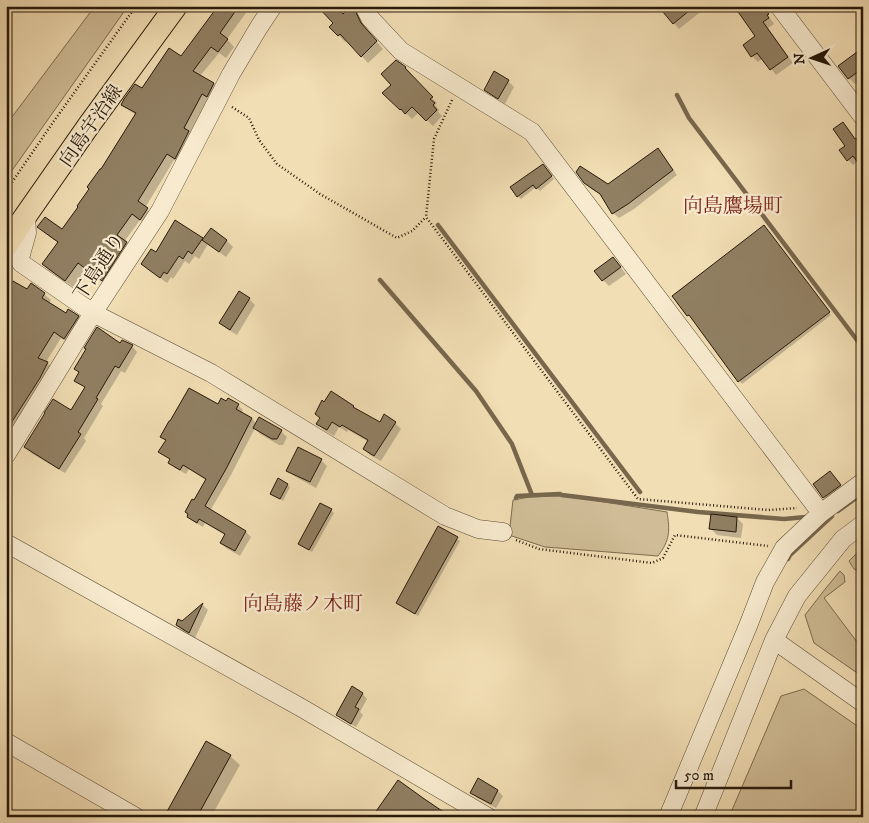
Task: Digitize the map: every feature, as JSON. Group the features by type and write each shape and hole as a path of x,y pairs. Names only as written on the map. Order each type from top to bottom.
{"main road":[{"name":"向島宇治線","path":"6,246 89,125 176,6"}],"street":[{"name":"下島通り","path":"6,454 93,313 160,211 218,97 249,42 273,6"},
{"path":"364,6 370,18 400,51 532,132 818,510"},
{"path":"779,6 863,117"},
{"path":"26,215 27,234 20,258 21,263 93,313 211,373 445,516 478,529 503,532"},
{"path":"668,817 765,582 784,548 818,510 863,482"},
{"path":"703,817 774,640 796,596 843,539 863,524"},
{"path":"6,543 300,707 488,817"},
{"path":"774,640 863,703"},
{"path":"6,742 136,817"}],"path":[{"path":"6,191 136,6"},
{"path":"218,97 249,118 259,140 277,164 320,194 397,238 412,231 426,217 434,139 458,87"},
{"path":"426,217 638,499 768,510 818,510"},
{"path":"503,532 507,536 539,549 652,562 662,558 675,536 784,548"}],"shaded area":[{"path":"95,6 128,6 6,179 6,125"},
{"path":"567,496 667,512 669,530 667,540 658,556 545,547 509,535 513,500"},
{"path":"863,547 863,569 858,571 854,569 849,561"},
{"path":"840,571 844,575 845,582 824,598 863,650 863,677 814,643 805,615"},
{"path":"804,689 863,730 863,817 729,817 781,696"}],"building":[{"path":"218,6 239,6 220,33 228,39 218,52 211,47 193,71 214,83 207,97 202,94 184,128 189,131 175,159 167,154 138,201 148,208 140,220 132,214 117,235 127,242 102,281 78,263 65,281 42,264 58,242 37,227 45,217 62,229 78,207 89,189 87,187 101,169 136,113 121,105 124,99 135,84 142,88 169,48 181,56"},
{"path":"317,6 335,6 343,14 353,6 361,23 377,41 361,57 340,34 338,36 329,27 333,23"},
{"path":"658,6 695,6 673,24"},
{"path":"734,6 763,6 769,14 767,15 769,18 763,22 788,57 770,70 757,53 751,57 743,45 755,36"},
{"path":"857,52 863,60 863,68 848,79 838,66"},
{"path":"396,60 406,67 433,97 430,99 435,103 433,105 437,110 426,121 412,107 405,114 382,93 391,85 381,74"},
{"path":"494,71 509,80 498,99 484,90"},
{"path":"843,122 863,147 863,170 853,156 847,161 839,150 845,146 833,129"},
{"path":"658,148 673,170 612,214 600,194 584,183 576,172 580,166 608,184"},
{"path":"543,164 552,176 536,189 533,185 517,197 510,187"},
{"path":"175,220 203,238 192,254 188,251 183,259 179,256 167,274 164,272 160,278 141,264 151,249 156,252"},
{"path":"764,225 830,312 738,382 689,315 687,316 672,296"},
{"path":"211,228 227,240 219,252 202,240"},
{"path":"613,257 621,267 602,281 594,271"},
{"path":"13,281 27,289 31,283 45,293 42,298 66,313 68,309 79,316 64,339 54,332 38,358 48,362 6,431 6,291"},
{"path":"239,291 250,298 230,330 219,323"},
{"path":"97,327 120,343 122,340 133,345 119,368 115,366 78,432 81,434 59,469 24,447 53,399 71,410 85,387 74,381 79,372 74,369"},
{"path":"189,388 218,404 221,398 226,401 228,398 239,404 236,409 252,418 205,506 246,531 235,551 220,543 225,534 199,519 197,523 187,517 188,514 185,512 206,479 183,465 180,470 168,463 170,459 158,452 166,440 160,437"},
{"path":"331,391 353,407 380,422 384,414 396,422 374,456 363,449 368,440 342,425 340,427 332,422 327,430 316,424 320,418 315,414 322,400 324,402"},
{"path":"259,417 282,430 277,439 272,439 253,428"},
{"path":"298,447 322,459 310,482 286,471"},
{"path":"830,471 841,485 823,498 813,484"},
{"path":"278,478 288,484 280,499 270,494"},
{"path":"320,503 332,509 309,550 298,544"},
{"path":"711,514 737,517 736,532 709,529"},
{"path":"438,526 458,537 415,614 396,603"},
{"path":"203,603 189,633 176,625 178,619 182,621"},
{"path":"352,686 363,693 355,707 359,709 351,724 336,715"},
{"path":"206,741 231,755 197,817 164,817"},
{"path":"478,778 498,790 491,804 470,793"},
{"path":"398,780 423,798 451,817 372,817"}],"waterway":[{"path":"677,95 689,118 863,348"},
{"path":"438,225 640,492"},
{"path":"380,280 476,391 512,444 532,495"},
{"path":"838,511 863,493"},
{"path":"516,498 517,496 560,494 698,512 784,519 806,517"},
{"path":"788,559 832,516"}],"district":[{"name":"向島鷹場町","path":"733,205"},
{"name":"向島藤ノ木町","path":"303,603"}]}
